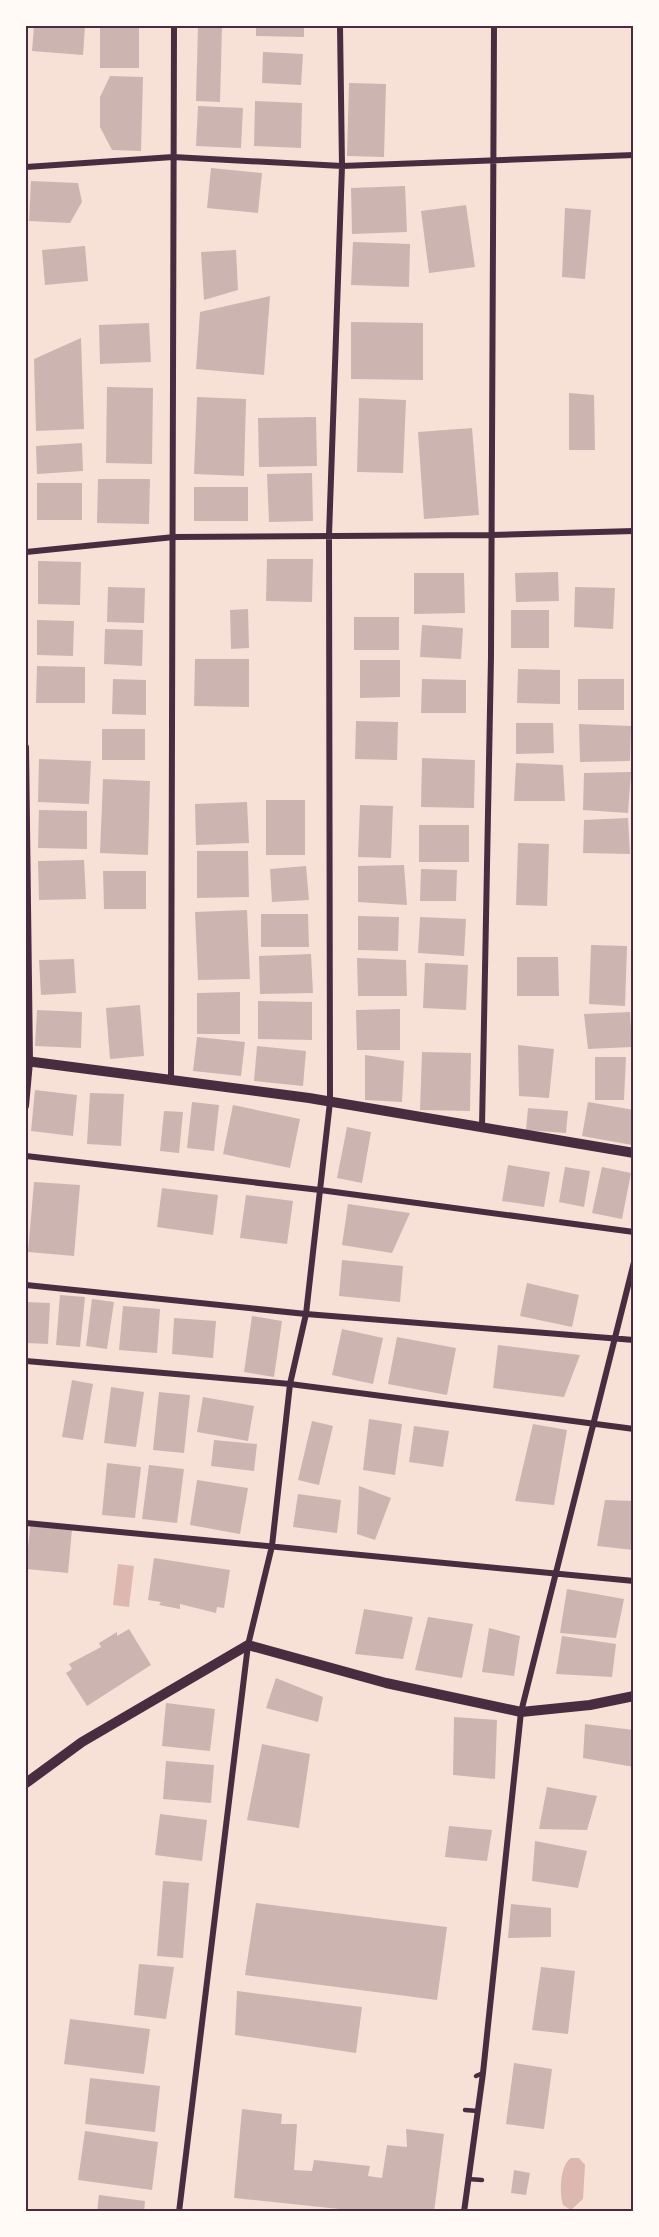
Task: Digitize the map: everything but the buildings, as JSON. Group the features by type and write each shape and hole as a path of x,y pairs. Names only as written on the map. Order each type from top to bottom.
{"street":[{"path":"171,1080 174,26"},
{"path":"179,2211 248,1645 272,1546 290,1384 306,1314 330,1102 329,535 342,166 340,26"},
{"path":"482,1127 492,535 494,26"},
{"path":"26,167 173,157 342,166 633,154"},
{"path":"26,552 174,537 492,535 633,531"},
{"path":"26,747 28,1061 26,1106"},
{"path":"28,1061 330,1102 633,1153"},
{"path":"26,1156 320,1190 633,1232"},
{"path":"464,2211 521,1712 612,1338 633,1262"},
{"path":"26,1285 306,1314 633,1340"},
{"path":"26,1361 290,1384 633,1429"},
{"path":"26,1523 633,1581"},
{"path":"26,1783 82,1742 248,1645 386,1683 521,1712 591,1705 633,1696"}],"lane":[{"path":"465,2110 477,2111"},
{"path":"468,2179 482,2180"}],"shaded area":[{"path":"118,1564 134,1566 129,1607 113,1605"},
{"path":"571,2158 579,2158 585,2165 583,2199 571,2210 563,2205 561,2187 565,2166"}]}
